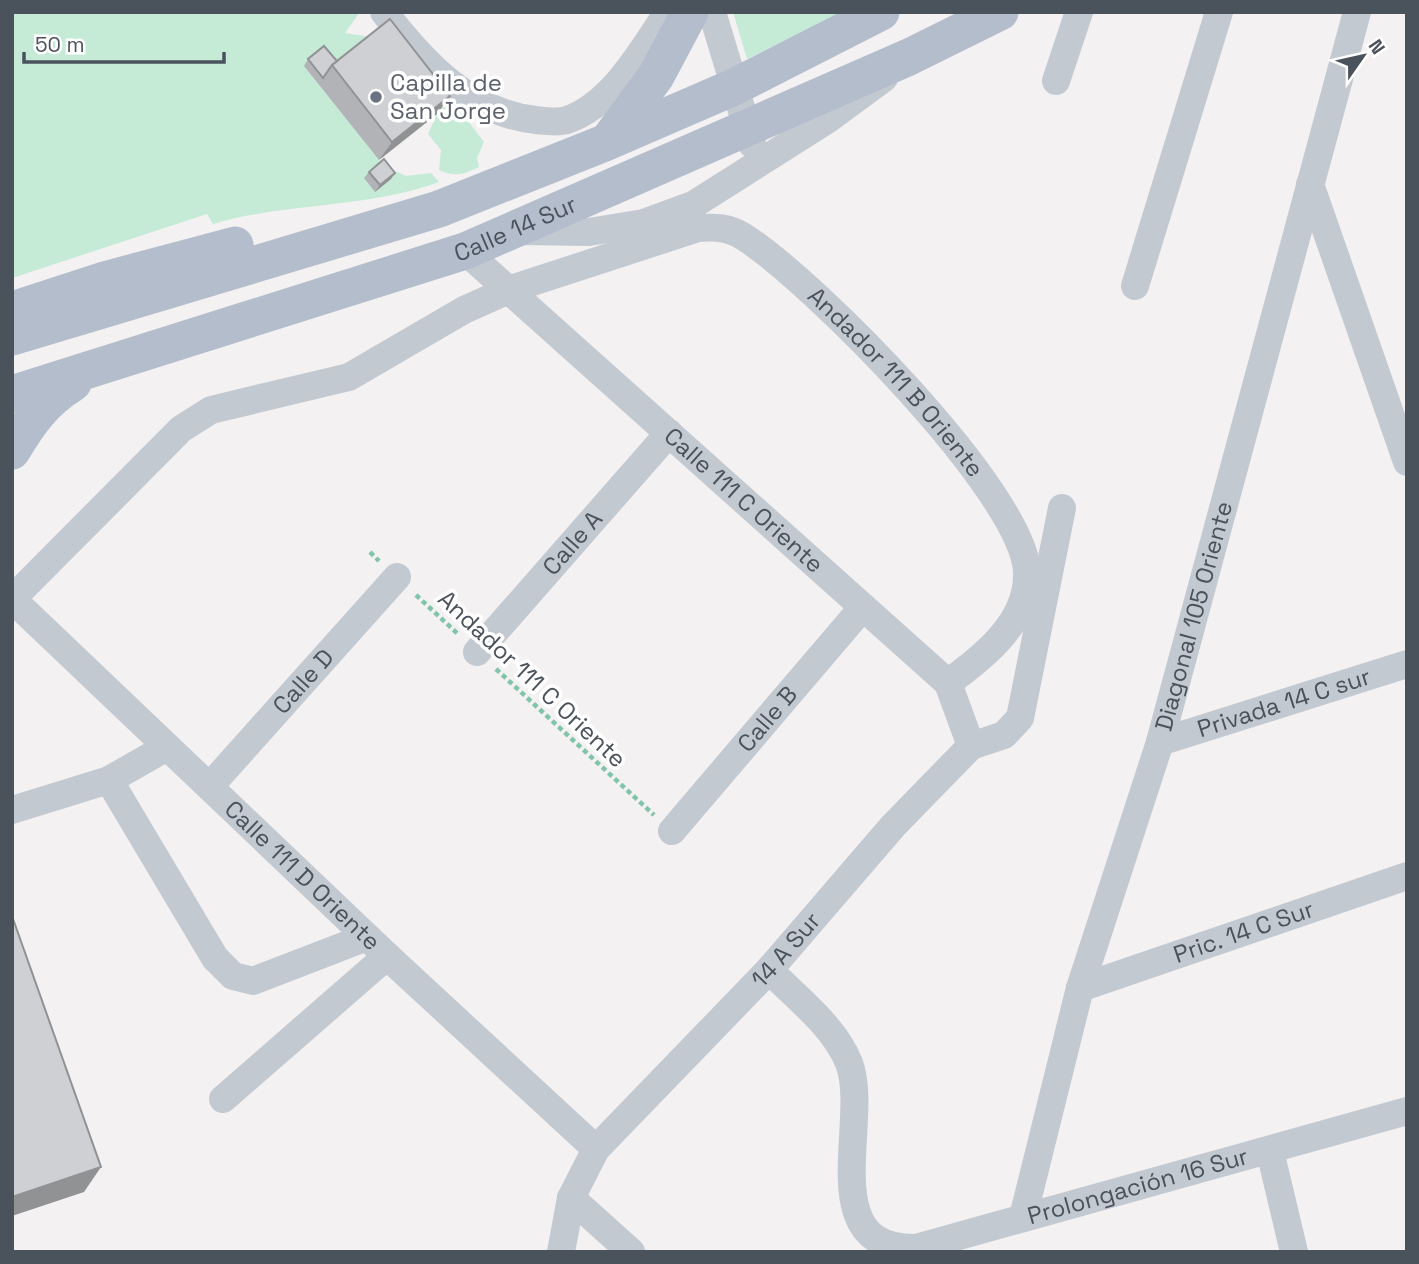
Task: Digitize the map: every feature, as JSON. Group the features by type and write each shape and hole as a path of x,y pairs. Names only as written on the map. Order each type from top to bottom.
{"main road":[{"path":"607,142 656,76 690,12"},
{"name":"Calle 14 Sur","path":"12,337 439,209 607,142 734,86 881,12"},
{"name":"Calle 14 Sur","path":"12,394 465,251 909,57 960,21 1000,12"},
{"path":"12,310 241,243 291,233 340,239"},
{"path":"12,451 29,421 50,397 93,370"}],"street":[{"path":"384,12 411,46 445,80 472,100 524,119 547,121 566,121 607,93 627,72 668,12"},
{"path":"712,12 749,128 756,164"},
{"path":"1056,81 1079,12"},
{"path":"1135,286 1219,12"},
{"name":"Diagonal 105 Oriente","path":"1023,1217 1080,988 1160,742 1357,12"},
{"path":"516,231 589,232 644,223 692,205 861,97 909,57"},
{"path":"1310,184 1407,463"},
{"name":"Andador 111 B Oriente","path":"511,289 698,228 722,227 742,235 779,263 910,390 966,457 1013,526 1024,549 1027,573 1024,597 1014,621 985,655 948,684"},
{"name":"Calle 111 C Oriente","path":"465,251 511,289 948,684 971,746"},
{"path":"12,599 181,429 211,410 349,377 464,310 511,289"},
{"name":"Calle A","path":"477,652 669,433"},
{"path":"971,746 1004,734 1020,718 1062,508"},
{"name":"Calle D","path":"210,786 397,577"},
{"name":"Calle 111 D Oriente","path":"12,599 377,946 596,1149"},
{"name":"Calle B","path":"672,831 863,607"},
{"name":"Privada 14 C sur","path":"1160,742 1407,664"},
{"name":"14 A Sur","path":"561,1252 571,1198 596,1149 769,971 893,826 971,746"},
{"path":"12,810 109,780 167,747"},
{"path":"109,780 215,958 233,976 253,981 301,965 377,946"},
{"name":"Pric. 14 C Sur","path":"1080,988 1407,876"},
{"path":"223,1099 377,946"},
{"path":"769,971 831,1032 850,1065 854,1084 850,1161 856,1209 867,1244"},
{"name":"Prolongación 16 Sur","path":"867,1244 918,1250 1023,1217 1270,1151 1407,1111"},
{"path":"1270,1151 1294,1252"},
{"path":"571,1198 631,1252"}],"path":[{"name":"Andador 111 C Oriente","path":"370,552 672,831"}],"green space":[{"path":"12,12 360,12 345,33 377,38 312,76 380,161 375,191 391,179 391,169 406,176 431,173 439,182 383,197 269,212 213,224 207,214 12,278"},
{"path":"733,12 844,12 747,59"},
{"path":"446,107 465,117 484,142 477,158 479,167 454,174 439,170 441,150 428,134 437,114 433,109"}],"building":[{"name":"Capilla de San Jorge","path":"390,19 450,96 392,142 332,65"},
{"path":"324,46 337,61 323,78 308,59"},
{"path":"384,159 395,173 380,185 369,172"},
{"path":"12,916 101,1167 12,1197"}],"place":[{"name":"Capilla de San Jorge","path":"376,97"}]}
